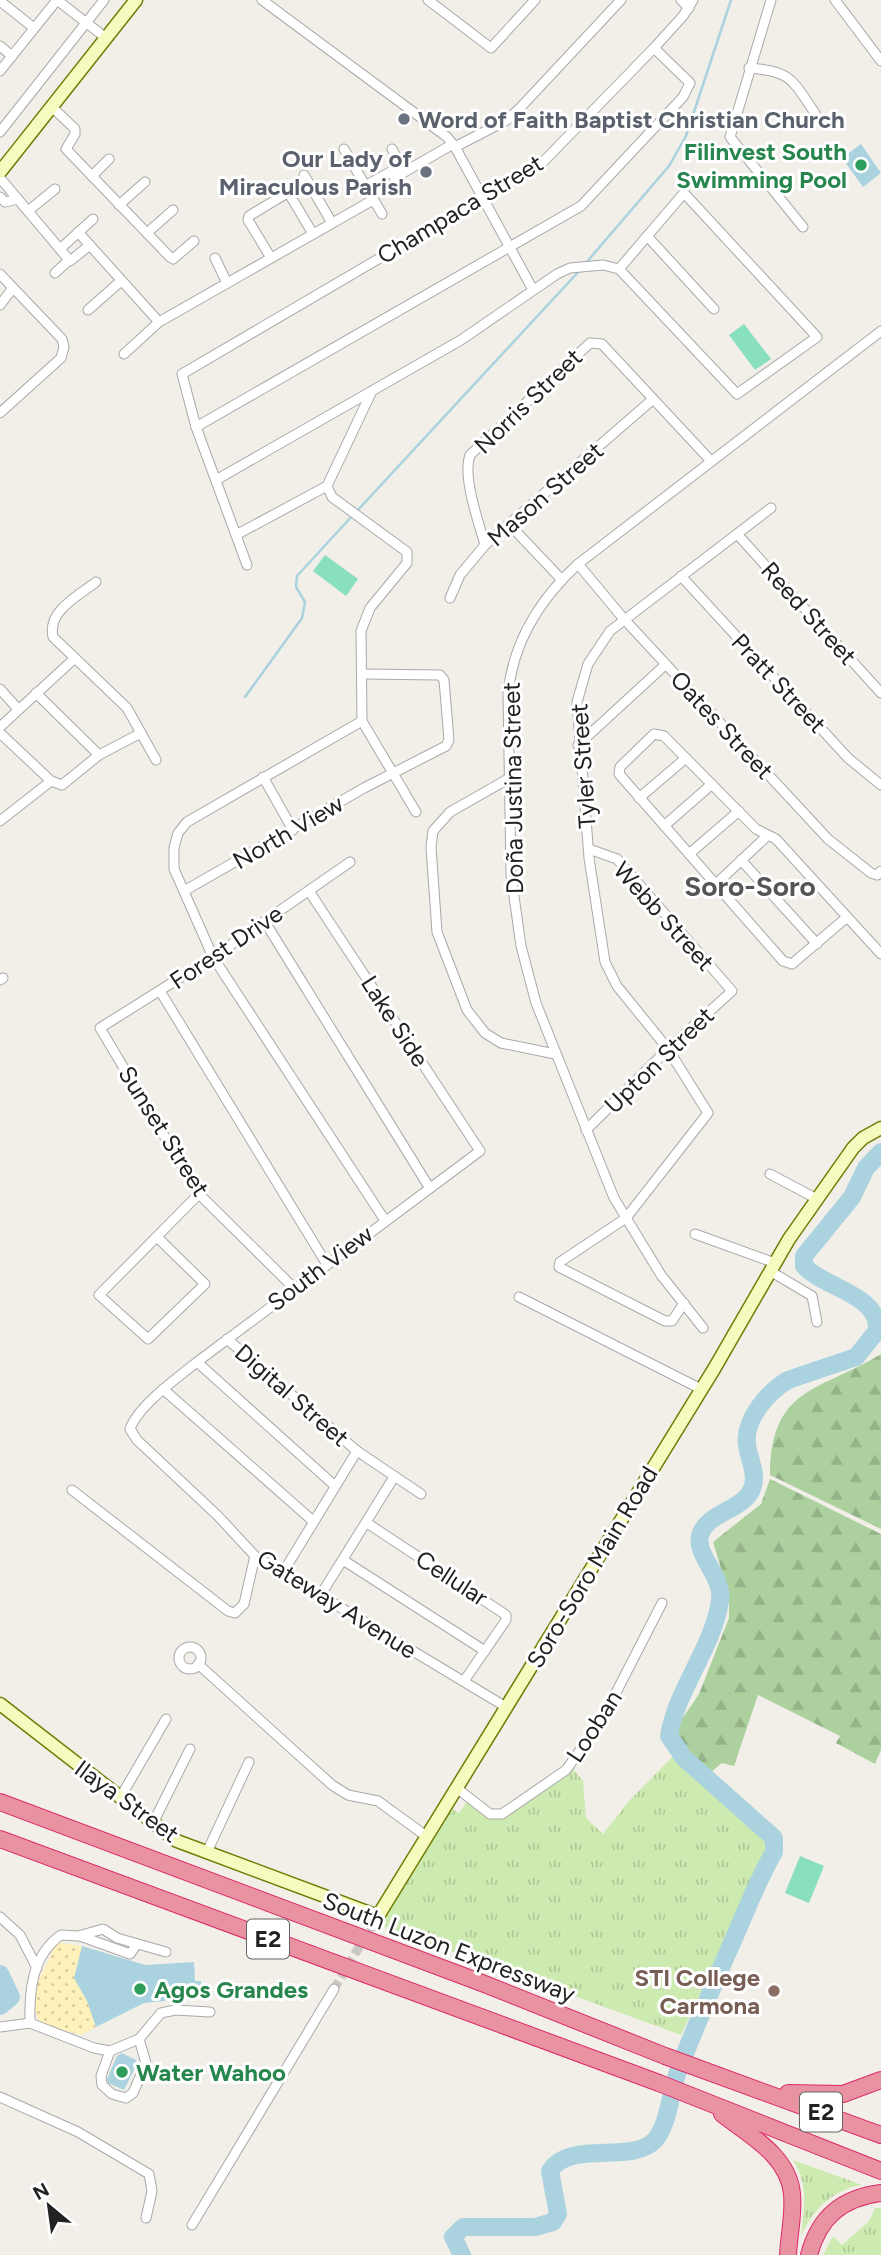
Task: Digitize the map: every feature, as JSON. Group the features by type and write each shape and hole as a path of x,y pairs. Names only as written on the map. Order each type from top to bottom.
{"highway":[{"name":"South Luzon Expressway","path":"0,1802 482,1983 701,2070 761,2089 881,2134"},
{"name":"E2","path":"0,1839 659,2083 881,2171"},
{"path":"761,2089 806,2096 830,2096 855,2091 881,2080"},
{"path":"706,2102 764,2146 784,2168 792,2192 789,2255"},
{"path":"809,2255 815,2236 832,2212 858,2197 881,2193"}],"street":[{"path":"0,71 57,0 106,38"},
{"path":"0,132 104,0"},
{"path":"0,172 136,0"},
{"path":"262,0 454,145 532,288"},
{"path":"428,0 491,48 531,4 519,0"},
{"path":"394,178 507,120 621,0"},
{"path":"681,0 691,4"},
{"path":"771,0 748,68 730,140 803,228"},
{"path":"835,0 881,61"},
{"path":"0,1 34,28"},
{"name":"Champaca Street","path":"196,427 181,380 186,370 482,197 555,151 654,48 691,4"},
{"path":"0,46 12,56"},
{"path":"247,565 196,427 581,205 683,97 690,83 654,48"},
{"path":"748,68 775,70 785,75 815,113"},
{"path":"52,107 75,130 66,149 173,259 194,241"},
{"path":"344,149 382,214"},
{"path":"365,186 401,166 392,149"},
{"path":"92,176 109,159"},
{"path":"0,178 69,260"},
{"path":"271,258 248,220 252,214 306,178 332,223"},
{"path":"120,205 145,182"},
{"path":"28,211 55,189"},
{"path":"288,192 313,234"},
{"path":"216,480 461,341 532,288 570,268 603,265 619,269 737,394 817,337 684,193 619,269"},
{"path":"0,197 5,202 18,199"},
{"path":"124,354 159,322 373,200"},
{"path":"146,233 173,210"},
{"path":"60,249 93,219"},
{"path":"78,232 159,322"},
{"path":"647,236 714,309"},
{"path":"55,273 90,246"},
{"path":"215,258 227,283"},
{"path":"0,274 62,338 64,347 61,358 0,414"},
{"path":"88,310 121,281"},
{"path":"0,305 13,288"},
{"name":"Doña Justina Street","path":"703,1328 661,1275 610,1188 536,1003 518,929 510,860 508,694 512,668 528,626 562,580 578,564 881,331"},
{"name":"Norris Street","path":"485,545 471,491 468,464 470,456 586,346 594,342 602,344 652,400"},
{"path":"236,535 327,485 371,392"},
{"path":"652,400 711,461"},
{"name":"Mason Street","path":"450,598 460,575 485,545 652,400"},
{"path":"327,485 332,497 407,552 409,557 370,608 361,631 362,721 415,813"},
{"name":"Tyler Street","path":"626,1218 708,1113 668,1049 617,986 607,969 589,849 576,709 583,677 599,644 623,618 771,508"},
{"path":"509,524 562,580"},
{"name":"Reed Street","path":"737,534 881,692"},
{"name":"Oates Street","path":"578,564 623,618 828,839 879,873"},
{"name":"Pratt Street","path":"681,576 848,758 881,785"},
{"path":"96,582 55,615 51,626 59,646 127,708 156,760"},
{"path":"0,727 75,658"},
{"path":"578,745 665,664"},
{"name":"North View","path":"184,891 446,746 449,740 444,680 440,675 363,674"},
{"path":"0,689 18,709"},
{"path":"36,693 99,755"},
{"path":"362,721 187,822 178,833 174,848 174,869 213,957 384,1219"},
{"path":"0,733 51,782 62,785 99,755 141,733"},
{"path":"846,918 801,958 787,963 689,855 618,771 650,736 660,733 756,829 776,839 881,954"},
{"path":"639,798 687,758"},
{"path":"263,778 293,830"},
{"path":"508,779 450,812 433,831 431,847 437,932 467,1010 485,1034 501,1043 555,1054"},
{"path":"0,821 51,782"},
{"path":"664,826 712,784"},
{"path":"689,855 738,811"},
{"path":"716,884 767,835"},
{"name":"Webb Street","path":"589,849 617,859 732,991"},
{"path":"741,860 817,944"},
{"name":"Forest Drive","path":"100,1028 213,957 350,862"},
{"name":"Lake Side","path":"309,891 480,1151"},
{"path":"265,922 429,1186"},
{"path":"160,991 326,1263"},
{"name":"Upton Street","path":"586,1130 668,1049 732,991"},
{"name":"Sunset Street","path":"100,1028 199,1194 294,1288"},
{"name":"Soro-Soro Main Road","path":"267,1875 375,1921 458,1789 773,1267 853,1148 881,1128"},
{"name":"South View","path":"163,1389 384,1219 480,1151"},
{"path":"770,1174 817,1199"},
{"path":"157,1237 205,1284 148,1339 99,1295 199,1194"},
{"path":"626,1218 560,1262 559,1267 665,1321 672,1321 684,1303"},
{"path":"695,1234 773,1267 814,1299 817,1322"},
{"path":"519,1297 701,1389"},
{"name":"Digital Street","path":"227,1339 357,1451 421,1494"},
{"path":"197,1362 334,1485"},
{"path":"163,1389 313,1521"},
{"name":"Gateway Avenue","path":"163,1389 133,1422 132,1434 218,1516 255,1556 506,1707"},
{"path":"282,1574 357,1451"},
{"path":"320,1596 394,1477"},
{"path":"72,1490 228,1611 235,1613 244,1604 255,1556"},
{"name":"Cellular","path":"367,1523 502,1610 506,1620 464,1681"},
{"path":"343,1560 485,1651"},
{"name":"Looban","path":"458,1789 490,1814 502,1814 566,1770 603,1718 662,1603"},
{"path":"198,1664 332,1785 348,1795 378,1801 426,1836"},
{"name":"Ilaya Street","path":"0,1704 177,1841 267,1875"},
{"path":"120,1798 166,1719"},
{"path":"153,1823 190,1749"},
{"path":"207,1852 249,1762"},
{"path":"0,1917 20,1935 37,1968"},
{"path":"78,1936 103,1930 166,1952"},
{"path":"30,2022 29,1984 55,1938 61,1935 78,1936 130,1954 137,1944"},
{"path":"192,2225 334,1990"},
{"path":"0,2027 30,2022 94,2048 110,2051 139,2039 161,2014 174,2010 211,2012"},
{"path":"110,2051 101,2076 102,2085 112,2094 127,2098 133,2093 146,2063 139,2039"},
{"path":"0,2097 78,2132 149,2174 152,2192 146,2218"}],"green space":[{"path":"744,324 771,359 755,370 729,335"},
{"path":"325,555 358,579 346,596 313,571"},
{"path":"881,1354 881,1529 770,1475 779,1424 789,1408 803,1395"},
{"path":"770,1479 881,1534 881,1750 875,1764 836,1743 840,1736 758,1695 734,1766 722,1763 711,1772 684,1749 677,1736 682,1719 699,1694 729,1618 729,1595 713,1542 761,1504"},
{"path":"673,1756 769,1844 681,2035 380,1925 449,1807 459,1813 468,1800 491,1816 536,1795 573,1769 583,1781 586,1818 603,1834 629,1801"},
{"path":"800,1856 824,1866 809,1903 785,1893"},
{"path":"793,2160 862,2185 842,2191 825,2202 811,2218 801,2236 803,2188"},
{"path":"875,2208 881,2208 881,2255 823,2255 833,2236 842,2245 869,2221"}],"sand":[{"path":"55,1942 82,1946 74,1978 87,2001 96,2027 81,2035 43,2024 36,2014 34,1993"}],"water":[{"name":"Filinvest South Swimming Pool","path":"861,144 881,173 863,187 842,158"},
{"name":"Agos Grandes","path":"82,1946 145,1965 194,1962 195,1981 201,1981 203,1997 144,2003 96,2027 87,2001 74,1978"},
{"name":"Water Wahoo","path":"122,2053 136,2060 137,2064 124,2090 108,2083 107,2079 117,2056"}],"waterway":[{"path":"585,264 669,166 686,136 731,0"},
{"path":"357,511 581,269"},
{"path":"245,697 302,618 305,602 296,587 297,576 352,516"},
{"path":"462,2255 453,2237 463,2227 535,2227 553,2222 558,2214 550,2171 559,2162 572,2156 632,2151 655,2140 664,2124 676,2077 698,2022 774,1852 774,1838 684,1758 669,1736 679,1701 710,1635 720,1601 718,1583 702,1551 700,1536 710,1521 743,1501 753,1486 754,1475 747,1444 753,1416 765,1399 780,1385 856,1357 877,1331 876,1319 870,1309 850,1293 813,1274 804,1266 804,1256 852,1197 866,1168 881,1152"},
{"path":"0,1974 11,1997 0,2006"}],"tunnel":[{"path":"334,1989 365,1937"}],"place":[{"name":"Word of Faith Baptist Christian Church","path":"404,119"},
{"name":"Filinvest South Swimming Pool","path":"861,165"},
{"name":"Our Lady of Miraculous Parish","path":"426,172"},
{"name":"Agos Grandes","path":"140,1989"},
{"name":"STI College Carmona","path":"774,1991"},
{"name":"Water Wahoo","path":"122,2072"}],"district":[{"name":"Soro-Soro","path":"750,886"}]}
